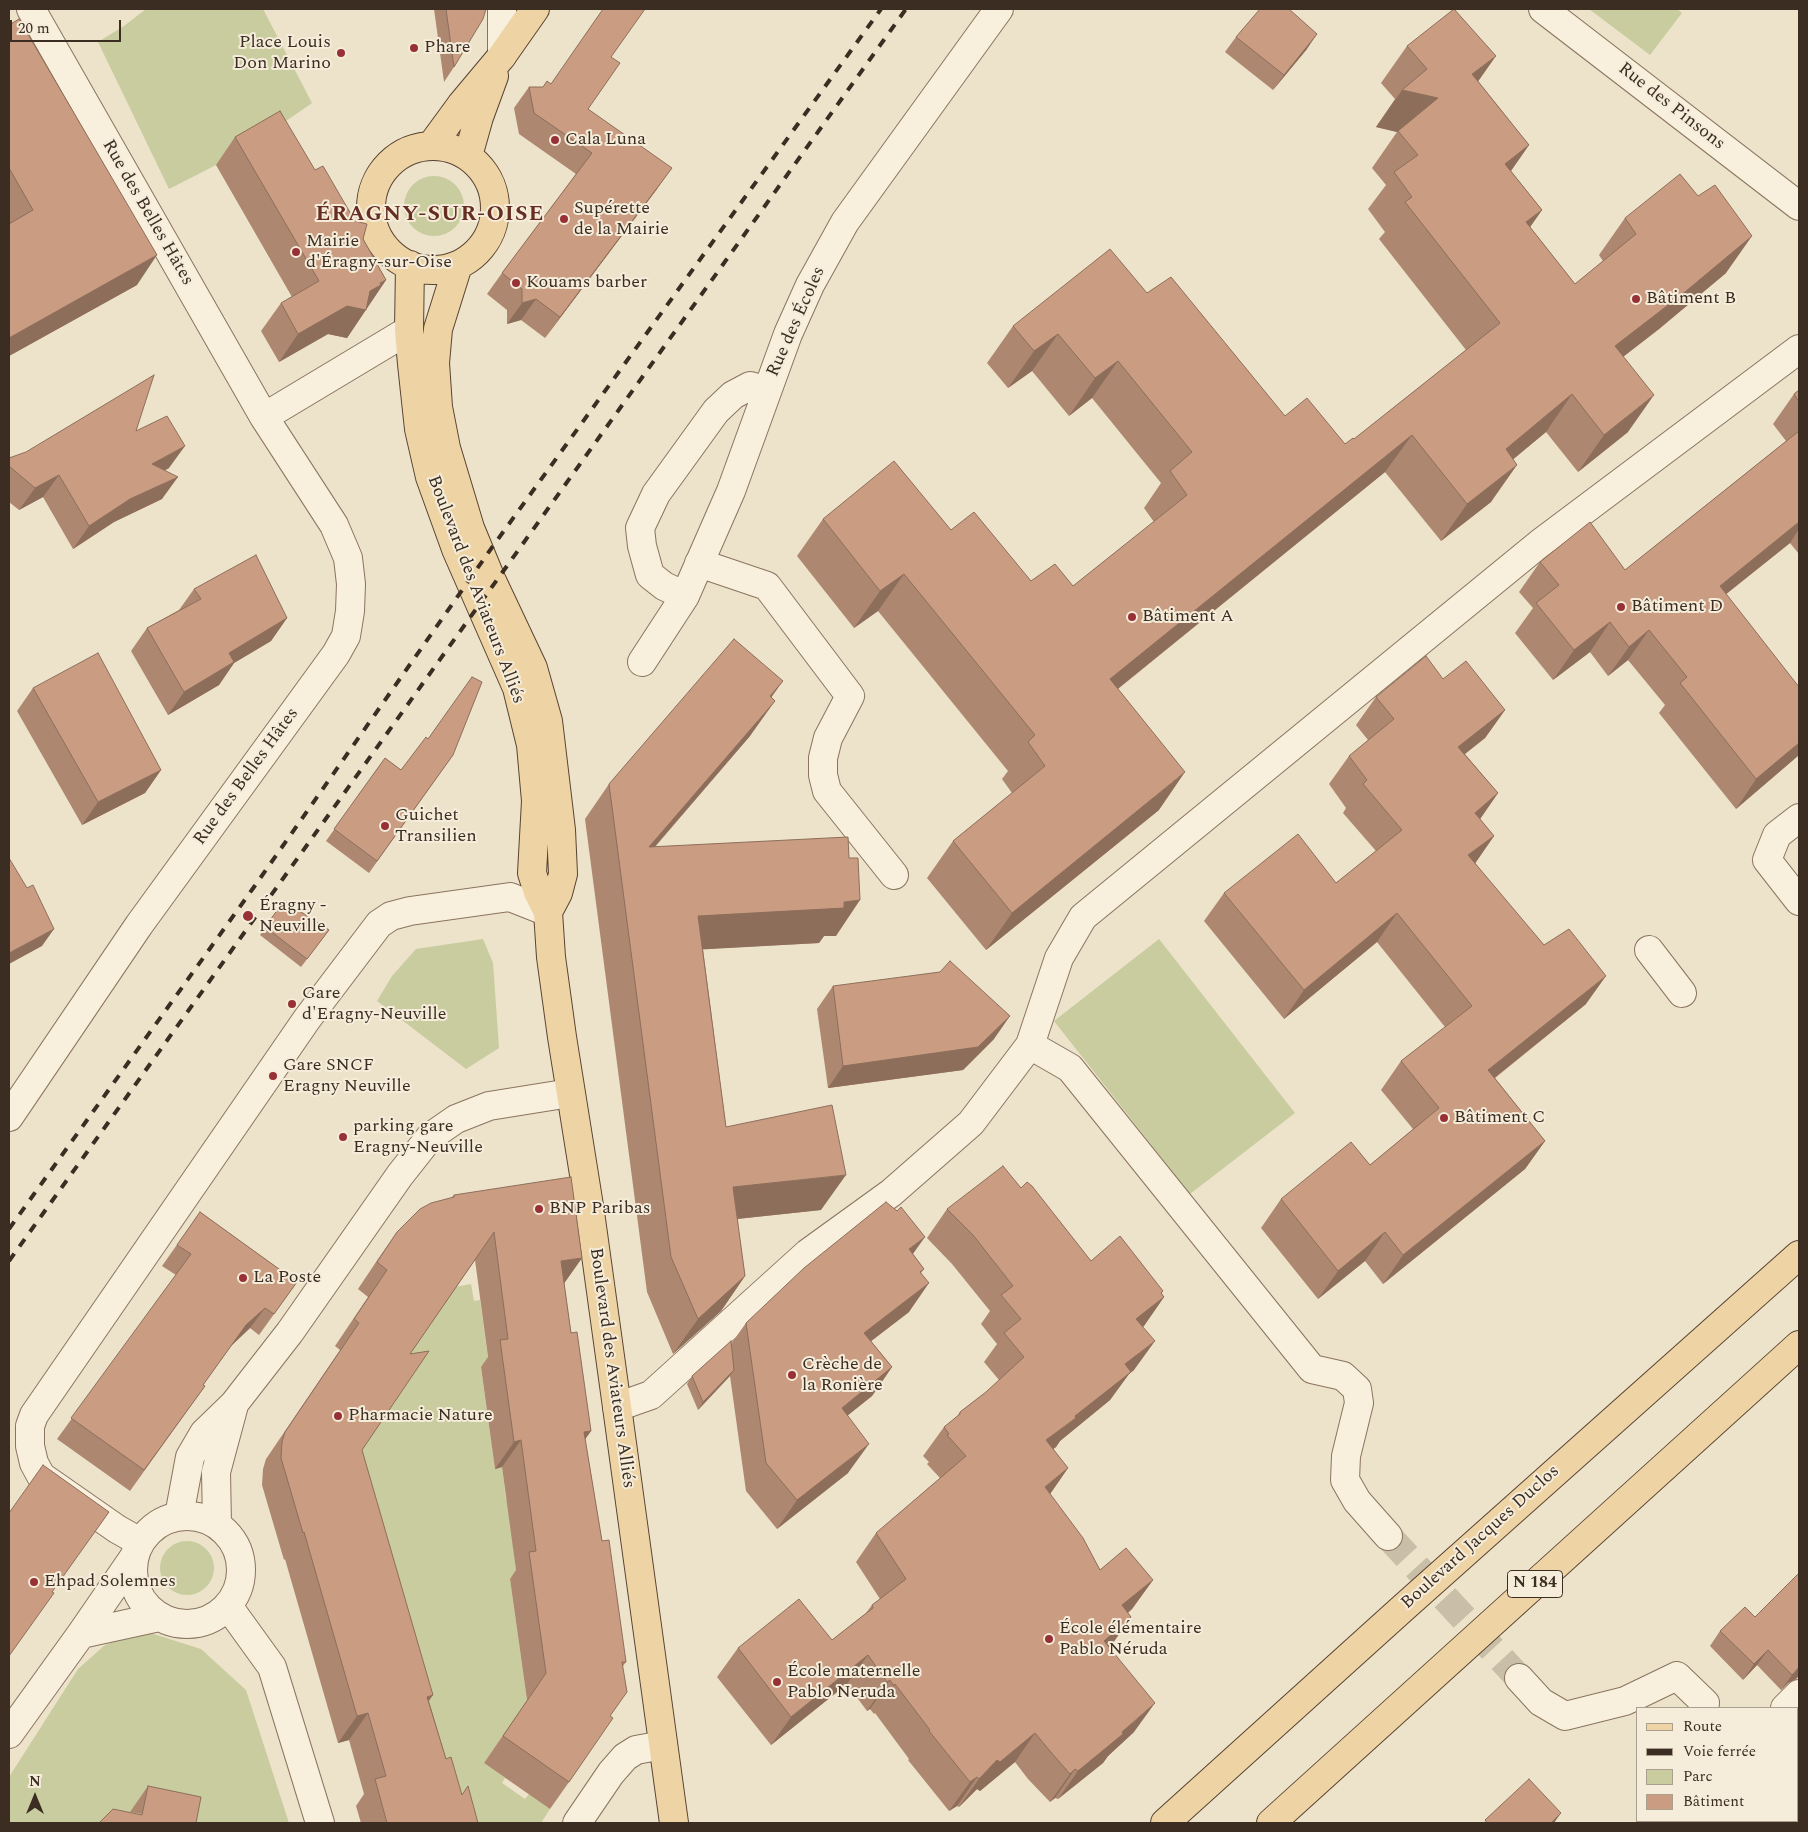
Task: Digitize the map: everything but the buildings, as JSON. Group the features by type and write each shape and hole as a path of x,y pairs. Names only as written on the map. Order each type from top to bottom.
{"main road":[{"path":"431,146 461,105 502,56 535,9"},
{"path":"468,156 479,117 502,56"},
{"path":"431,146 450,148 468,156 482,169 491,185 495,204 494,222 486,240 474,255 458,265 442,269 426,270 410,265 392,254 379,237 372,218 372,196 380,177 394,160 412,149 431,146"},
{"name":"Boulevard des Aviateurs Alliés","path":"410,265 409,330 419,428 430,477 456,549 517,688 531,745 536,802 532,874 548,912 551,957 570,1093 590,1212 674,1823"},
{"name":"Boulevard des Aviateurs Alliés","path":"458,265 438,329 435,363 438,407 446,448 470,528 491,579 533,668 548,721 562,830 563,874 558,893 548,912"},
{"name":"Boulevard Jacques Duclos","path":"1165,1823 1799,1255"},
{"name":"N 184","path":"1271,1823 1799,1345"}],"street":[{"name":"Rue des Belles Hâtes","path":"9,1117 139,925 336,654 346,636 350,611 351,584 348,558 334,525 264,417 31,9"},
{"path":"502,9 502,56"},
{"name":"Rue des Écoles","path":"642,662 685,596 731,491 788,334 810,285 845,222 999,9"},
{"name":"Rue des Pinsons","path":"1543,9 1797,199"},
{"path":"264,417 409,330"},
{"path":"617,1406 651,1395 808,1253 891,1193 971,1123 1030,1045 1059,958 1084,917 1539,544 1799,349"},
{"path":"685,596 664,586 650,575 642,546 640,528 656,494 716,411 733,395 750,386 767,391"},
{"path":"699,563 767,586 850,696 828,738 823,758 827,791 894,875"},
{"path":"1799,818 1777,835 1767,860 1799,902"},
{"path":"137,1550 117,1529 42,1476 34,1463 30,1446 30,1426 34,1415 307,1019 379,924 391,916 410,911 510,897 548,912"},
{"path":"1649,950 1682,993"},
{"path":"1030,1045 1070,1068 1312,1369 1343,1376 1356,1388 1358,1403 1346,1456 1345,1480 1357,1502 1388,1536"},
{"path":"179,1516 190,1457 204,1433 234,1404 290,1332 400,1175 430,1137 456,1119 489,1106 570,1093"},
{"path":"216,1524 216,1472 234,1404"},
{"path":"9,1734 82,1634 150,1529 164,1521 179,1516 192,1516 216,1524 230,1538 239,1554 242,1572 238,1590 228,1606 213,1618 195,1624 176,1624 159,1617 146,1606 136,1592 132,1575 137,1550"},
{"path":"228,1606 272,1666 320,1823"},
{"path":"82,1634 159,1617"},
{"path":"1519,1678 1541,1702 1565,1716 1626,1701 1676,1676 1705,1703 1704,1707"},
{"path":"1786,1707 1799,1694"},
{"path":"577,1823 625,1756 636,1750 663,1745"}],"green space":[{"path":"146,9 263,9 312,103 260,139 216,165 169,189 98,42 124,26"},
{"path":"1589,9 1677,9 1682,13 1650,55"},
{"path":"428,176 440,176 451,181 459,189 464,200 462,218 451,231 440,236 428,236 417,231 409,223 404,212 404,200 409,189 417,181"},
{"path":"483,939 493,963 499,1048 466,1069 377,1001 392,976 416,949"},
{"path":"1159,939 1295,1113 1190,1194 1054,1021"},
{"path":"471,1284 474,1301 480,1300 489,1366 481,1368 495,1468 502,1467 506,1500 578,1535 513,1544 517,1578 510,1579 527,1700 484,1763 505,1778 502,1783 525,1799 529,1794 550,1809 541,1823 452,1823 343,1477 394,1377 455,1287"},
{"path":"182,1541 192,1541 202,1545 210,1553 214,1568 210,1583 202,1591 192,1595 182,1595 172,1591 164,1583 160,1573 160,1563 164,1553 172,1545"},
{"path":"144,1631 201,1649 246,1690 289,1823 9,1823 9,1777 78,1669 105,1645"}],"tunnel":[{"path":"1388,1536 1519,1678"}],"railway":[{"path":"9,1229 254,887 493,546 881,9"},
{"path":"9,1261 906,9"}],"place":[{"name":"Phare","path":"414,48"},
{"name":"Place Louis Don Marino","path":"341,53"},
{"name":"Cala Luna","path":"555,140"},
{"name":"Supérette de la Mairie","path":"564,219"},
{"name":"Mairie d'Éragny-sur-Oise","path":"296,252"},
{"name":"Kouams barber","path":"516,283"},
{"name":"Bâtiment B","path":"1636,299"},
{"name":"Bâtiment D","path":"1621,607"},
{"name":"Bâtiment A","path":"1132,617"},
{"name":"Guichet Transilien","path":"385,826"},
{"name":"Éragny - Neuville","path":"248,916"},
{"name":"Gare d'Eragny-Neuville","path":"292,1004"},
{"name":"Gare SNCF Eragny Neuville","path":"273,1076"},
{"name":"Bâtiment C","path":"1444,1118"},
{"name":"parking gare Eragny-Neuville","path":"343,1137"},
{"name":"BNP Paribas","path":"539,1209"},
{"name":"La Poste","path":"243,1278"},
{"name":"Crèche de la Ronière","path":"792,1375"},
{"name":"Pharmacie Nature","path":"338,1416"},
{"name":"Ehpad Solemnes","path":"34,1582"},
{"name":"École élémentaire Pablo Néruda","path":"1049,1639"},
{"name":"École maternelle Pablo Neruda","path":"777,1682"}],"district":[{"name":"ÉRAGNY-SUR-OISE","path":"430,216"}]}
